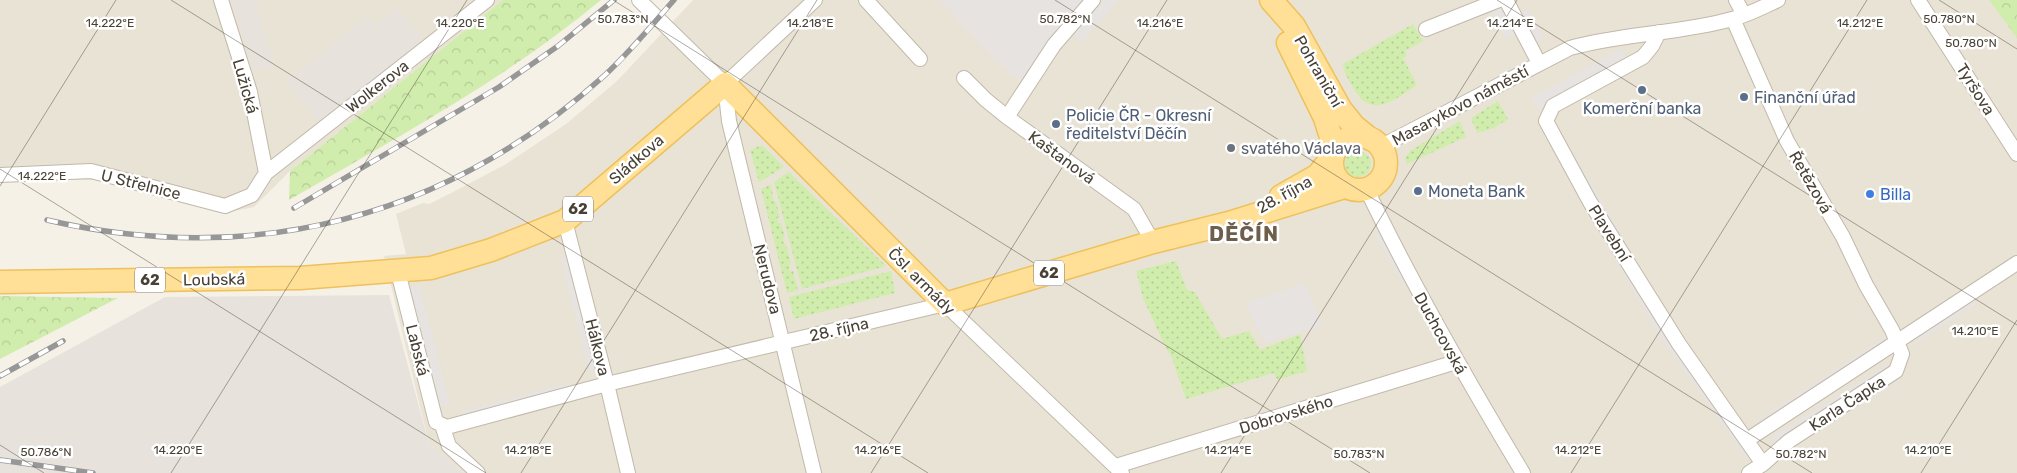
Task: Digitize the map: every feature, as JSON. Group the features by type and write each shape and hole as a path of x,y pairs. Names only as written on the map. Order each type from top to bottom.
{"main road":[{"name":"Pohraniční","path":"1271,0 1294,26 1341,110 1354,126 1375,143"},
{"name":"Pohraniční","path":"1271,0 1286,39 1324,118 1334,154"},
{"name":"Sládkova","path":"398,272 431,268 491,250 565,221 725,84"},
{"name":"Čsl. armády","path":"725,84 945,304"},
{"path":"1358,136 1375,143 1386,159 1384,172 1378,183 1367,190 1355,191 1344,187 1332,168 1334,154 1341,142 1346,138 1358,136"},
{"name":"28. října","path":"1229,224 1318,175 1334,154"},
{"name":"28. října","path":"945,304 1153,242 1229,224 1344,187"},
{"name":"Loubská","path":"0,282 300,278 398,272"}],"street":[{"name":"Lužická","path":"221,0 250,92 266,173"},
{"name":"Wolkerova","path":"266,173 487,0"},
{"name":"Sládkova","path":"725,84 815,0"},
{"path":"866,0 920,59"},
{"path":"1007,116 1054,45 1093,0"},
{"path":"1426,29 1498,0"},
{"name":"Masarykovo náměstí","path":"1506,0 1540,64"},
{"path":"1736,0 1738,17"},
{"name":"Masarykovo náměstí","path":"1375,143 1570,48 1600,40 1660,32 1738,17 1778,0"},
{"name":"Tyršova","path":"1918,0 2017,154"},
{"path":"641,2 725,84"},
{"name":"Řetězová","path":"1738,17 1787,141 1843,237 1866,285 1897,340"},
{"name":"Plavební","path":"1660,32 1643,57 1553,106 1546,121 1590,202 1679,344 1764,464"},
{"name":"Kaštanová","path":"964,78 986,100 1134,209 1153,242"},
{"name":"Nerudova","path":"725,84 729,121 814,473"},
{"name":"U Střelnice","path":"0,175 90,171 225,206 252,195 266,173"},
{"name":"Duchcovská","path":"1367,190 1456,362 1523,473"},
{"name":"Hálkova","path":"565,221 628,473"},
{"name":"Karla Čapka","path":"1746,440 2017,263"},
{"name":"Labská","path":"398,272 436,422 445,426 449,446 478,473"},
{"name":"28. října","path":"445,426 607,384 945,304"},
{"name":"Čsl. armády","path":"945,304 1119,470"},
{"name":"Karla Čapka","path":"1749,473 1764,464 1789,441 1896,371 1902,354 1897,340"},
{"name":"Dobrovského","path":"1119,470 1456,362"}],"shaded area":[{"path":"0,0 503,0 290,171 254,207 234,211 213,208 99,180 0,180"},
{"path":"231,0 255,0 274,65 253,71"},
{"path":"693,0 2017,0 2017,473 464,473 429,444 384,256 406,254 396,214 423,203 429,204 457,190 506,164 566,124 617,81"},
{"path":"939,0 1120,0 1081,43 1069,32 1022,83 984,49"},
{"path":"1499,4 1515,33 1505,39 1489,10"},
{"path":"397,7 424,41 320,124 286,81 367,16 375,25"},
{"path":"1528,9 1545,38 1534,42 1518,13"},
{"path":"1621,48 1627,59 1538,110 1532,98"},
{"path":"1571,148 1675,329 1743,423 1739,426 1684,349 1566,150"},
{"path":"1579,196 1588,202 1663,332 1752,456 1747,459 1659,336"},
{"path":"1378,233 1410,284 1406,289 1375,235"},
{"path":"560,255 571,257 599,373 588,370"},
{"path":"1305,283 1322,326 1265,343 1245,303"},
{"path":"419,285 450,404 438,407 407,289"},
{"path":"389,295 429,444 464,473 0,473 0,387 165,297"},
{"path":"1975,295 1975,305 1915,344 1914,333"},
{"path":"1884,337 1887,342 1759,426 1756,421"},
{"path":"1888,364 1899,381 1782,455 1771,437"},
{"path":"571,382 573,392 463,420 461,411"}],"green space":[{"path":"503,0 601,0 527,56 449,107 289,200 290,171"},
{"path":"1989,0 2017,0 2017,38"},
{"path":"1413,24 1423,41 1405,51 1407,56 1403,58 1417,85 1382,105 1366,103 1352,86 1345,73 1343,64"},
{"path":"1498,101 1508,119 1494,128 1477,133 1471,118"},
{"path":"1460,121 1466,137 1407,164 1405,158 1410,151"},
{"path":"762,145 784,167 759,182 750,150"},
{"path":"1358,151 1367,155 1371,164 1367,173 1358,177 1349,173 1345,164 1349,155"},
{"path":"789,172 886,266 802,289 774,182"},
{"path":"771,184 774,202 776,202 780,217 777,218 779,223 781,223 785,237 783,238 784,244 786,244 791,263 789,264 790,271 793,271 798,290 787,293 761,189"},
{"path":"1176,261 1187,290 1195,292 1222,339 1249,331 1260,350 1300,334 1307,371 1277,380 1274,373 1186,399 1171,356 1143,298 1136,271"},
{"path":"891,271 895,293 794,319 789,297"},
{"path":"0,296 118,298 0,359"}],"railway":[{"path":"294,208 499,87 558,46 614,0"},
{"path":"47,220 124,233 199,238 273,233 344,219 414,196 480,165 544,124 605,75 674,0"},
{"path":"0,376 63,341"},
{"path":"0,460 93,473"}],"place":[{"name":"Komerční banka","path":"1642,90"},
{"name":"Finanční úřad","path":"1744,97"},
{"name":"Policie ČR - Okresní ředitelství Děčín","path":"1056,124"},
{"name":"svatého Václava","path":"1231,148"},
{"name":"Moneta Bank","path":"1418,191"},
{"name":"Billa","path":"1870,194"}],"district":[{"name":"DĚČÍN","path":"1244,234"}]}
